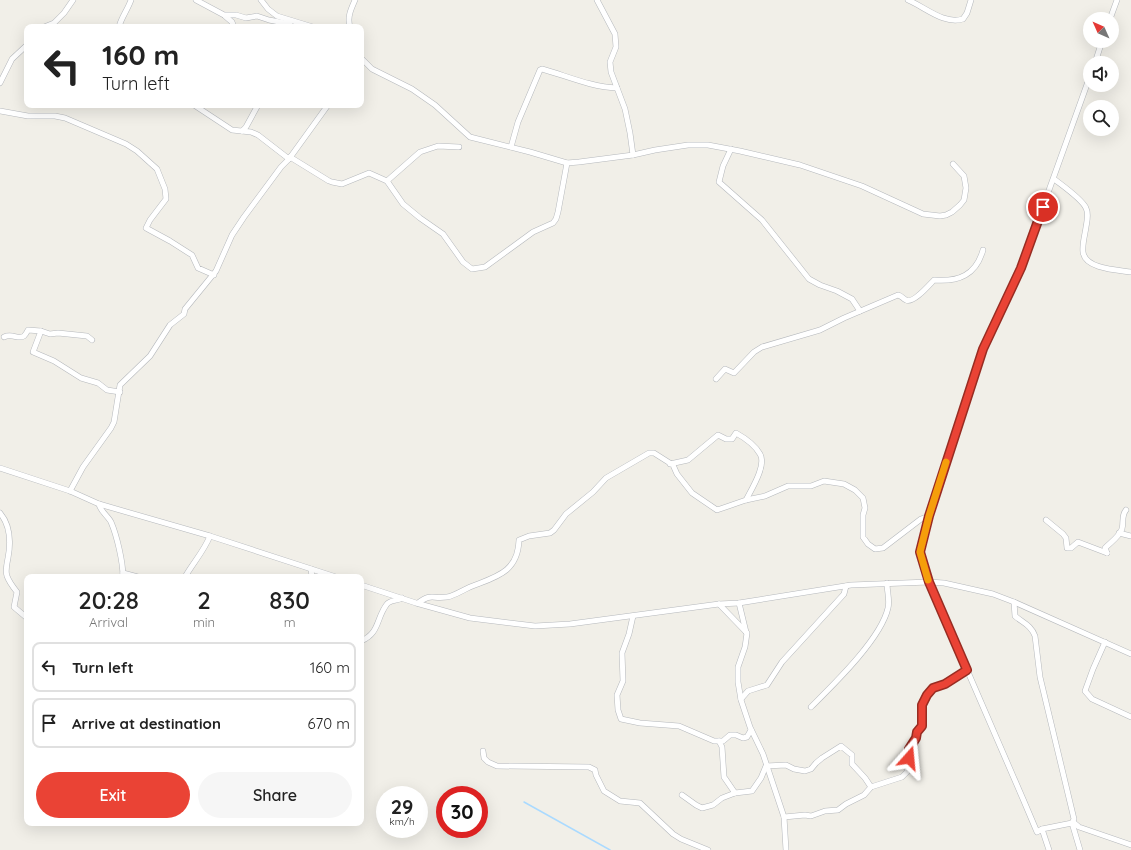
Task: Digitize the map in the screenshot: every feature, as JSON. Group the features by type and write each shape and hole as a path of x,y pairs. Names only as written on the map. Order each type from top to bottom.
{"street":[{"path":"52,24 64,13 73,0"},
{"path":"120,24 131,0"},
{"path":"196,0 224,15 233,24"},
{"path":"261,0 268,9 277,16 304,24"},
{"path":"349,24 349,12 355,0"},
{"path":"597,0 614,34 616,47 610,62 617,88 625,108 633,155"},
{"path":"908,0 935,14 958,21 963,19 967,13 971,0"},
{"path":"1112,12 1116,0"},
{"path":"224,15 236,15 246,18 257,16 290,24 298,22"},
{"path":"0,83 12,59 24,48"},
{"path":"364,61 372,69 412,90 435,105 470,137 567,163 633,155 688,145 708,145 800,165 862,186 923,214 936,216 946,215 952,212 964,200 966,188 964,176 953,164"},
{"path":"511,147 518,122 540,70 542,69 605,88 617,88"},
{"path":"1072,822 1042,829 1037,832 929,582 920,552 929,516 983,349 1021,268 1084,92"},
{"path":"198,108 232,130 251,132 258,135 290,158 329,181 342,184 369,173 387,182 403,204 443,234 463,262 467,266 476,270 485,267 533,232 553,223 556,219 567,163"},
{"path":"242,131 246,127 256,108"},
{"path":"70,491 83,467 114,422 120,385 150,356 170,325 184,314 185,309 214,275 232,235 244,217 281,167 290,158 326,108"},
{"path":"0,111 28,116 55,116 65,118 126,144 136,151 157,169 166,199 150,220 146,228 192,255 198,268 214,275"},
{"path":"387,182 420,152 438,146 459,147"},
{"path":"731,149 723,166 719,182 766,225 809,278 820,285 837,291 852,299 860,311"},
{"path":"1054,179 1072,193 1086,207 1088,214 1082,250 1084,257 1088,262 1096,266 1131,272"},
{"path":"716,379 725,369 734,373 754,352 762,347 820,330 898,295 910,301 934,280 957,280 976,266 981,259 983,250"},
{"path":"4,337 10,335 18,337 23,336 28,330 50,334 58,333 87,336 92,340"},
{"path":"40,331 33,352 50,359 81,378 98,383 107,390 120,392"},
{"path":"670,464 688,460 718,435 732,439 736,433 747,440 756,449 760,454 761,460 759,475 746,500"},
{"path":"418,603 427,596 448,597 494,579 505,572 514,562 519,540 529,536 550,533 566,514 593,492 606,478 649,453 654,453 673,465 692,493 717,510 746,500 765,496 788,486 811,486 824,481 844,484 855,490 863,498 865,508 863,515 863,537 868,544 875,549 883,548 921,519 929,516"},
{"path":"0,468 70,491 99,504 210,536 327,574"},
{"path":"99,504 110,521 116,536 123,574"},
{"path":"1046,520 1066,538 1067,548 1071,548 1078,542 1103,549 1122,528 1123,516 1126,510"},
{"path":"0,513 5,519 9,532 10,547 6,564 6,575 11,585 17,592 14,607 24,615"},
{"path":"1119,533 1131,536"},
{"path":"187,574 206,546 210,536"},
{"path":"311,569 312,574"},
{"path":"811,707 852,665 875,634 884,619 888,607 887,583"},
{"path":"364,586 470,618 535,626 570,624 718,604 739,603 846,586 887,583 944,583 993,594 1131,654"},
{"path":"741,698 748,691 767,685 782,662 844,594 846,586"},
{"path":"364,640 374,632 381,613 389,602 402,598"},
{"path":"1014,602 1015,616 1029,626 1033,630 1035,636 1040,678 1074,819 1072,822 1080,850"},
{"path":"739,603 747,633 745,647 738,667 738,682 741,698 751,730 763,754 784,817 786,850"},
{"path":"718,604 747,633"},
{"path":"633,616 629,634 622,653 623,681 617,695 618,710 621,719 640,723 679,726 714,741 723,741 730,735 736,735 743,738 747,737 751,730"},
{"path":"1106,642 1093,669 1085,691 1092,699 1131,717"},
{"path":"784,817 805,815 811,816 825,810 838,810 864,795 871,787 902,777 907,772 909,749 916,738 917,732 922,726 922,705 927,695 933,688 945,684 967,670"},
{"path":"719,741 722,747 724,777 735,793"},
{"path":"766,766 786,765 794,769 805,771 811,769 816,762 841,746 852,755 852,764 871,787"},
{"path":"483,751 484,758 488,762 497,766 589,767 595,770 604,791 620,801 640,802 681,840 708,850"},
{"path":"682,795 702,808 713,805 722,798 735,793 752,791 761,778 766,766"},
{"path":"1072,822 1078,828 1131,845"},
{"path":"1042,829 1049,850"}],"waterway":[{"path":"524,802 610,850"}],"slow traffic":[{"path":"928,580 920,552 929,516 946,462"}],"route":[{"path":"909,758 909,749 916,738 917,732 922,726 922,705 927,695 935,686 945,684 967,670 929,582 920,552 929,516 983,349 1021,268 1043,207"}]}
